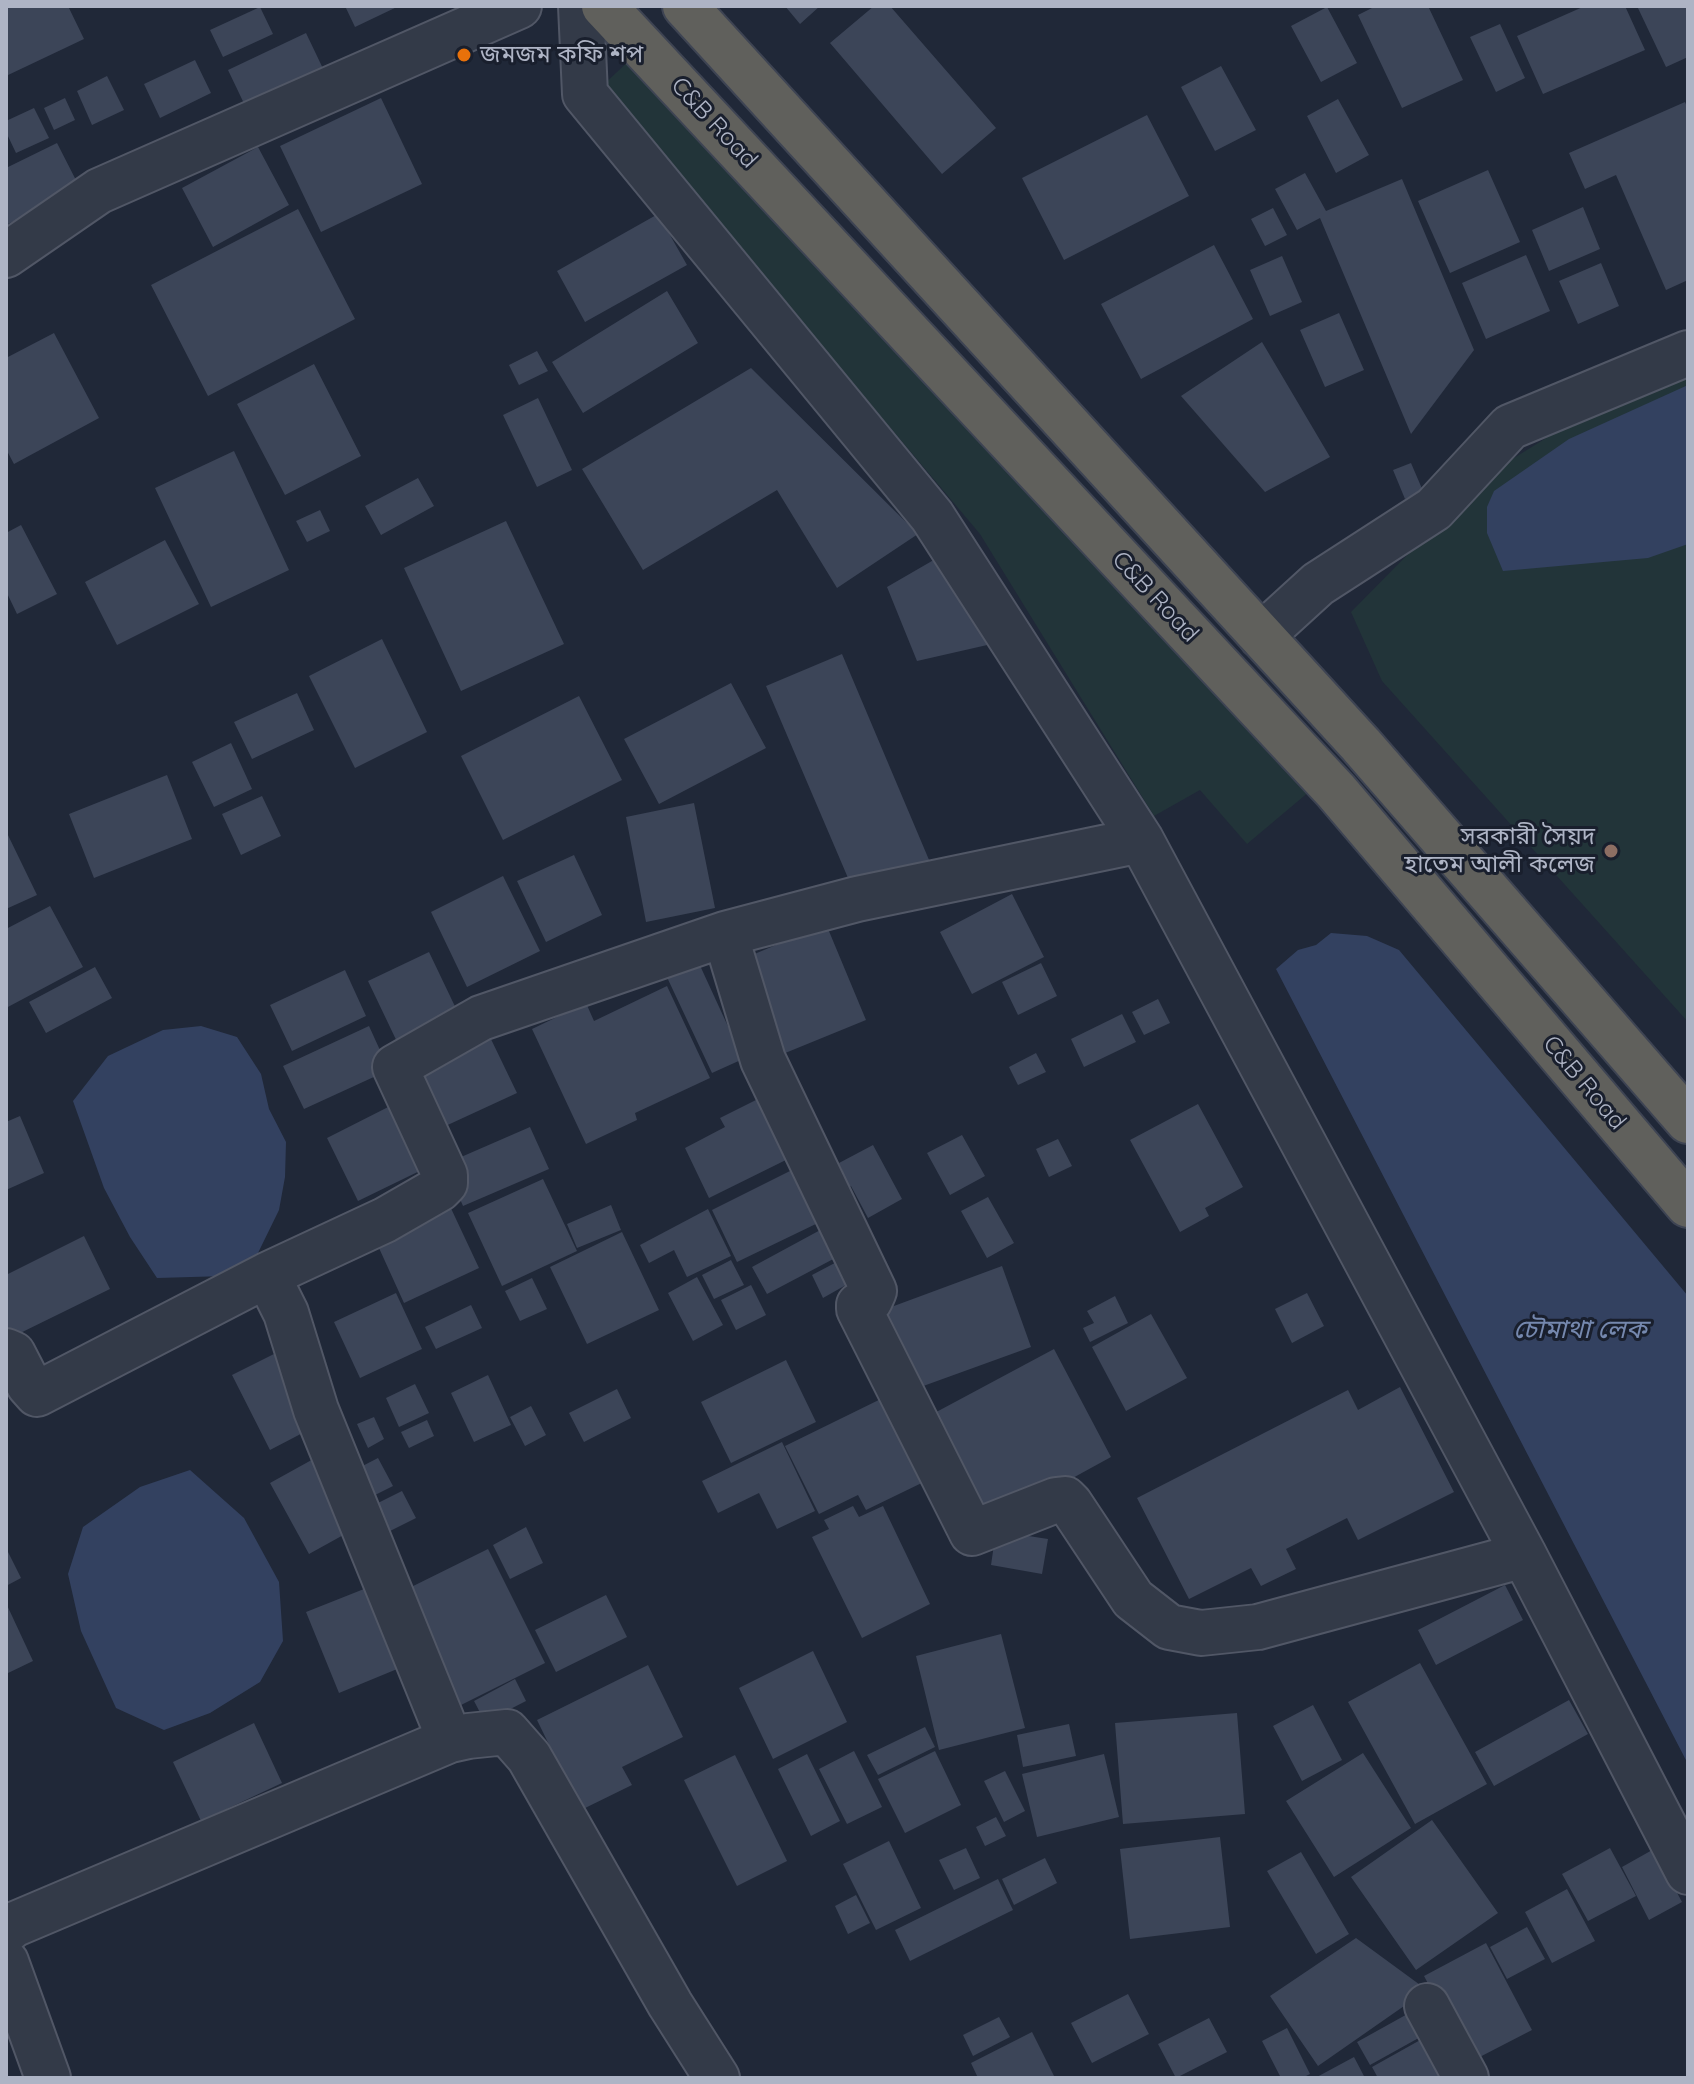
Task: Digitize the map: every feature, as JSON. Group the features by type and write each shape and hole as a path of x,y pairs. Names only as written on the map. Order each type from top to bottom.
{"highway":[{"name":"C&B Road","path":"604,6 1336,791 1688,1205"},
{"path":"685,6 1361,745 1688,1121"}],"street":[{"path":"6,255 99,191 519,6"},
{"path":"581,6 585,94 932,516 1141,840 1524,1555 1688,1872"},
{"path":"1261,636 1318,584 1434,509 1510,427 1688,353"},
{"path":"6,1351 13,1354 37,1394 267,1275 385,1220 445,1183 445,1175 395,1067 481,1018 725,934 857,899 1141,840"},
{"path":"725,934 763,1060 874,1291 870,1300 859,1305 859,1309 972,1533 1065,1499 1133,1599 1169,1627 1201,1633 1258,1627 1524,1555"},
{"path":"267,1275 286,1313 316,1410 450,1740"},
{"path":"6,1931 13,1925 450,1740 507,1732 529,1757 670,2004 717,2078"},
{"path":"6,1962 48,2078"},
{"path":"1427,2006 1456,2074"}],"shaded area":[{"path":"647,44 1316,786 1247,844 1200,790 1154,816 980,534 602,86"},
{"name":"সরকারী সৈয়দ হাতেম আলী কলেজ","path":"1688,372 1688,1022 1382,681 1351,612 1485,476 1638,381"}],"water":[{"path":"1688,385 1688,544 1648,558 1503,571 1487,533 1487,507 1494,491 1569,439"},
{"name":"চৌমাথা লেক","path":"1331,933 1367,936 1399,950 1688,1296 1688,1764 1276,969 1298,950 1316,945"},
{"path":"201,1026 237,1037 261,1074 269,1109 286,1142 285,1177 279,1210 258,1253 226,1276 157,1278 130,1237 104,1188 73,1101 108,1056 163,1030"},
{"path":"190,1470 244,1518 279,1582 283,1641 260,1682 210,1713 164,1730 116,1708 81,1631 68,1574 83,1527 140,1487"}],"building":[{"path":"6,6 68,6 84,39 6,76"},
{"path":"345,6 399,6 355,27"},
{"path":"785,6 820,6 800,24"},
{"path":"874,6 890,6 996,128 942,174 830,43"},
{"path":"1376,6 1428,6 1463,80 1402,108 1358,15"},
{"path":"1585,6 1625,6 1645,50 1543,94 1517,36"},
{"path":"1637,6 1688,6 1688,57 1666,67"},
{"path":"260,7 273,34 223,57 210,30"},
{"path":"1327,7 1357,63 1321,82 1291,26"},
{"path":"1500,24 1525,78 1496,92 1470,37"},
{"path":"306,33 328,79 250,116 228,70"},
{"path":"195,60 211,93 160,118 144,84"},
{"path":"1221,66 1256,130 1215,151 1181,87"},
{"path":"107,76 124,110 92,125 77,91"},
{"path":"65,98 75,120 54,130 44,108"},
{"path":"381,98 422,184 321,232 280,146"},
{"path":"1338,99 1369,155 1336,173 1307,116"},
{"path":"1685,102 1688,109 1688,280 1666,290 1616,175 1585,189 1569,153"},
{"path":"34,108 49,138 16,153 6,132 6,121"},
{"path":"1147,115 1189,196 1064,260 1022,178"},
{"path":"57,143 80,188 6,225 6,168"},
{"path":"258,147 289,205 213,247 182,188"},
{"path":"1488,170 1520,242 1450,273 1418,201"},
{"path":"1305,173 1326,211 1402,179 1474,350 1411,434 1320,218 1297,230 1275,189"},
{"path":"1583,207 1600,249 1549,271 1532,230"},
{"path":"1273,208 1287,235 1265,246 1251,219"},
{"path":"298,209 355,319 208,396 151,285"},
{"path":"658,214 687,265 585,322 557,271"},
{"path":"1214,245 1253,319 1141,379 1101,304"},
{"path":"1526,255 1550,311 1486,339 1462,283"},
{"path":"1282,256 1302,302 1270,316 1250,270"},
{"path":"1601,263 1619,306 1578,324 1559,281"},
{"path":"667,291 698,343 583,413 552,362"},
{"path":"1339,313 1364,370 1325,387 1300,330"},
{"path":"54,333 99,418 14,464 6,449 6,358"},
{"path":"1262,342 1330,457 1265,492 1181,396"},
{"path":"537,351 548,371 519,385 509,365"},
{"path":"314,364 361,456 285,495 237,404"},
{"path":"751,368 918,534 837,588 777,490 643,570 582,469"},
{"path":"538,398 572,470 537,487 503,415"},
{"path":"234,451 289,570 211,607 155,488"},
{"path":"1411,463 1423,491 1405,499 1393,470"},
{"path":"418,478 434,506 381,535 365,506"},
{"path":"320,510 330,531 307,542 296,521"},
{"path":"506,521 564,644 461,691 404,568"},
{"path":"21,525 57,594 17,614 6,591 6,533"},
{"path":"165,540 199,604 117,645 85,582"},
{"path":"944,554 996,643 917,661 887,587"},
{"path":"382,639 427,732 355,768 309,676"},
{"path":"842,654 932,867 857,899 766,686"},
{"path":"731,683 766,748 659,804 624,739"},
{"path":"297,693 314,730 252,759 234,722"},
{"path":"579,696 622,780 503,840 461,756"},
{"path":"231,743 252,789 214,807 192,762"},
{"path":"167,775 192,839 94,878 69,814"},
{"path":"262,796 281,836 241,855 222,814"},
{"path":"694,803 715,908 646,922 626,817"},
{"path":"6,831 37,895 6,909"},
{"path":"574,855 602,915 546,942 517,881"},
{"path":"503,876 540,951 467,987 431,912"},
{"path":"1012,894 1044,957 972,994 940,932"},
{"path":"50,906 83,967 6,1008 6,929"},
{"path":"826,924 866,1020 773,1058 733,963"},
{"path":"429,952 461,1019 400,1048 368,981"},
{"path":"697,959 743,1059 712,1073 665,973"},
{"path":"1041,963 1057,996 1018,1015 1002,982"},
{"path":"95,967 112,998 46,1033 29,1002"},
{"path":"345,970 366,1016 292,1051 270,1005"},
{"path":"667,986 710,1078 635,1113 637,1120 586,1144 532,1029 586,1003 594,1021"},
{"path":"1158,999 1170,1023 1144,1035 1132,1012"},
{"path":"1122,1014 1136,1042 1084,1067 1071,1039"},
{"path":"369,1026 389,1070 304,1109 283,1066"},
{"path":"489,1035 517,1093 439,1129 413,1072"},
{"path":"1036,1053 1046,1072 1018,1085 1009,1067"},
{"path":"766,1095 796,1155 709,1198 685,1148 725,1127 720,1118"},
{"path":"402,1100 434,1164 358,1201 327,1138"},
{"path":"1198,1104 1243,1187 1205,1208 1209,1216 1180,1232 1130,1140"},
{"path":"20,1116 44,1173 6,1190 6,1122"},
{"path":"530,1127 549,1169 463,1206 445,1164"},
{"path":"962,1135 985,1176 950,1195 927,1153"},
{"path":"1058,1139 1072,1166 1049,1177 1036,1149"},
{"path":"873,1145 902,1199 868,1218 851,1186 837,1194 829,1179 843,1172 839,1163"},
{"path":"794,1169 820,1222 737,1262 712,1210"},
{"path":"543,1179 577,1251 502,1286 468,1213"},
{"path":"988,1197 1014,1243 987,1258 961,1211"},
{"path":"448,1202 479,1268 404,1303 374,1237"},
{"path":"611,1205 621,1230 577,1248 567,1224"},
{"path":"708,1209 731,1256 687,1277 674,1250 649,1263 640,1245"},
{"path":"824,1228 839,1256 767,1294 752,1267"},
{"path":"622,1232 659,1310 587,1344 550,1267"},
{"path":"84,1236 110,1289 6,1340 6,1275"},
{"path":"848,1256 860,1277 823,1298 812,1275"},
{"path":"731,1260 744,1285 714,1299 702,1275"},
{"path":"1002,1266 1031,1347 904,1393 875,1313"},
{"path":"697,1277 723,1325 693,1341 668,1293"},
{"path":"532,1278 547,1309 520,1321 505,1291"},
{"path":"751,1285 766,1315 736,1330 721,1300"},
{"path":"396,1293 422,1349 360,1378 334,1322"},
{"path":"1307,1293 1324,1326 1292,1343 1275,1309"},
{"path":"1115,1296 1128,1323 1090,1342 1083,1328 1094,1323 1087,1311"},
{"path":"471,1305 482,1328 436,1349 425,1327"},
{"path":"1151,1314 1187,1378 1126,1411 1092,1347"},
{"path":"1054,1349 1111,1457 1018,1508 980,1515 927,1417"},
{"path":"278,1352 316,1426 270,1450 232,1375"},
{"path":"786,1360 816,1422 731,1463 701,1402"},
{"path":"488,1375 511,1425 474,1442 451,1393"},
{"path":"415,1384 429,1413 399,1427 386,1398"},
{"path":"1400,1387 1454,1492 1358,1540 1347,1518 1286,1549 1296,1569 1261,1586 1251,1568 1189,1599 1137,1498 1348,1390 1358,1410"},
{"path":"617,1389 631,1418 584,1442 569,1413"},
{"path":"893,1393 934,1477 866,1510 858,1495 819,1514 785,1446"},
{"path":"531,1406 546,1435 525,1446 510,1417"},
{"path":"374,1417 384,1439 368,1448 357,1424"},
{"path":"427,1420 434,1436 409,1448 401,1432"},
{"path":"782,1442 815,1511 777,1529 759,1493 718,1513 702,1481"},
{"path":"317,1457 356,1528 309,1554 270,1483"},
{"path":"378,1458 393,1486 359,1503 345,1475"},
{"path":"402,1491 416,1518 384,1534 370,1507"},
{"path":"853,1506 859,1517 883,1506 930,1604 862,1638 812,1537 829,1529 824,1520"},
{"path":"526,1527 543,1563 510,1579 493,1545"},
{"path":"996,1531 1048,1539 1042,1574 991,1565"},
{"path":"6,1548 21,1578 6,1586"},
{"path":"488,1549 545,1663 451,1710 393,1596"},
{"path":"1505,1585 1523,1620 1436,1665 1418,1630"},
{"path":"369,1587 402,1667 339,1693 306,1612"},
{"path":"606,1595 627,1637 556,1672 535,1630"},
{"path":"6,1603 33,1661 6,1674"},
{"path":"1001,1634 1025,1728 939,1750 916,1656"},
{"path":"813,1651 847,1722 773,1759 739,1688"},
{"path":"1420,1663 1487,1784 1415,1824 1348,1702"},
{"path":"648,1665 683,1737 622,1767 632,1785 581,1810 537,1720"},
{"path":"515,1679 526,1701 485,1722 474,1701"},
{"path":"1569,1700 1588,1734 1494,1786 1475,1752"},
{"path":"1313,1705 1342,1760 1302,1781 1273,1726"},
{"path":"1237,1713 1245,1814 1123,1824 1115,1723"},
{"path":"254,1723 282,1783 201,1821 173,1762"},
{"path":"1069,1724 1076,1756 1023,1767 1017,1735"},
{"path":"925,1727 935,1747 878,1775 867,1755"},
{"path":"854,1751 882,1807 847,1824 819,1769"},
{"path":"935,1751 961,1805 905,1833 878,1779"},
{"path":"1363,1753 1411,1828 1334,1877 1286,1801"},
{"path":"807,1754 840,1821 811,1836 778,1769"},
{"path":"1104,1754 1119,1817 1037,1837 1022,1774"},
{"path":"735,1755 787,1861 737,1886 684,1780"},
{"path":"1005,1771 1025,1811 1004,1822 984,1781"},
{"path":"996,1817 1006,1836 985,1846 976,1827"},
{"path":"1432,1820 1498,1913 1416,1970 1351,1877"},
{"path":"1220,1837 1230,1927 1130,1939 1120,1849"},
{"path":"889,1841 921,1908 876,1930 843,1864"},
{"path":"966,1848 980,1878 954,1890 939,1860"},
{"path":"1610,1848 1636,1896 1588,1921 1562,1874"},
{"path":"1654,1849 1682,1902 1649,1920 1622,1867"},
{"path":"1301,1852 1349,1934 1316,1954 1267,1871"},
{"path":"1045,1858 1057,1883 1014,1905 1002,1879"},
{"path":"998,1879 1013,1910 910,1961 895,1930"},
{"path":"1567,1889 1595,1941 1552,1963 1525,1912"},
{"path":"856,1895 870,1923 848,1934 835,1906"},
{"path":"1527,1927 1545,1959 1507,1979 1490,1947"},
{"path":"1356,1938 1427,1990 1318,2066 1270,1996"},
{"path":"1486,1943 1532,2030 1470,2062 1424,1976"},
{"path":"1128,1994 1149,2034 1092,2063 1071,2023"},
{"path":"1420,2007 1433,2030 1370,2065 1357,2042"},
{"path":"999,2017 1010,2037 973,2056 963,2035"},
{"path":"1209,2018 1227,2052 1176,2078 1158,2044"},
{"path":"1287,2028 1310,2074 1302,2078 1281,2078 1262,2041"},
{"path":"1032,2032 1055,2078 978,2078 971,2063"},
{"path":"1431,2034 1451,2071 1438,2078 1378,2078 1372,2067"},
{"path":"1354,2057 1365,2078 1315,2078"}],"place":[{"name":"জমজম কফি শপ","path":"464,55"},
{"name":"সরকারী সৈয়দ হাতেম আলী কলেজ","path":"1611,851"}]}
